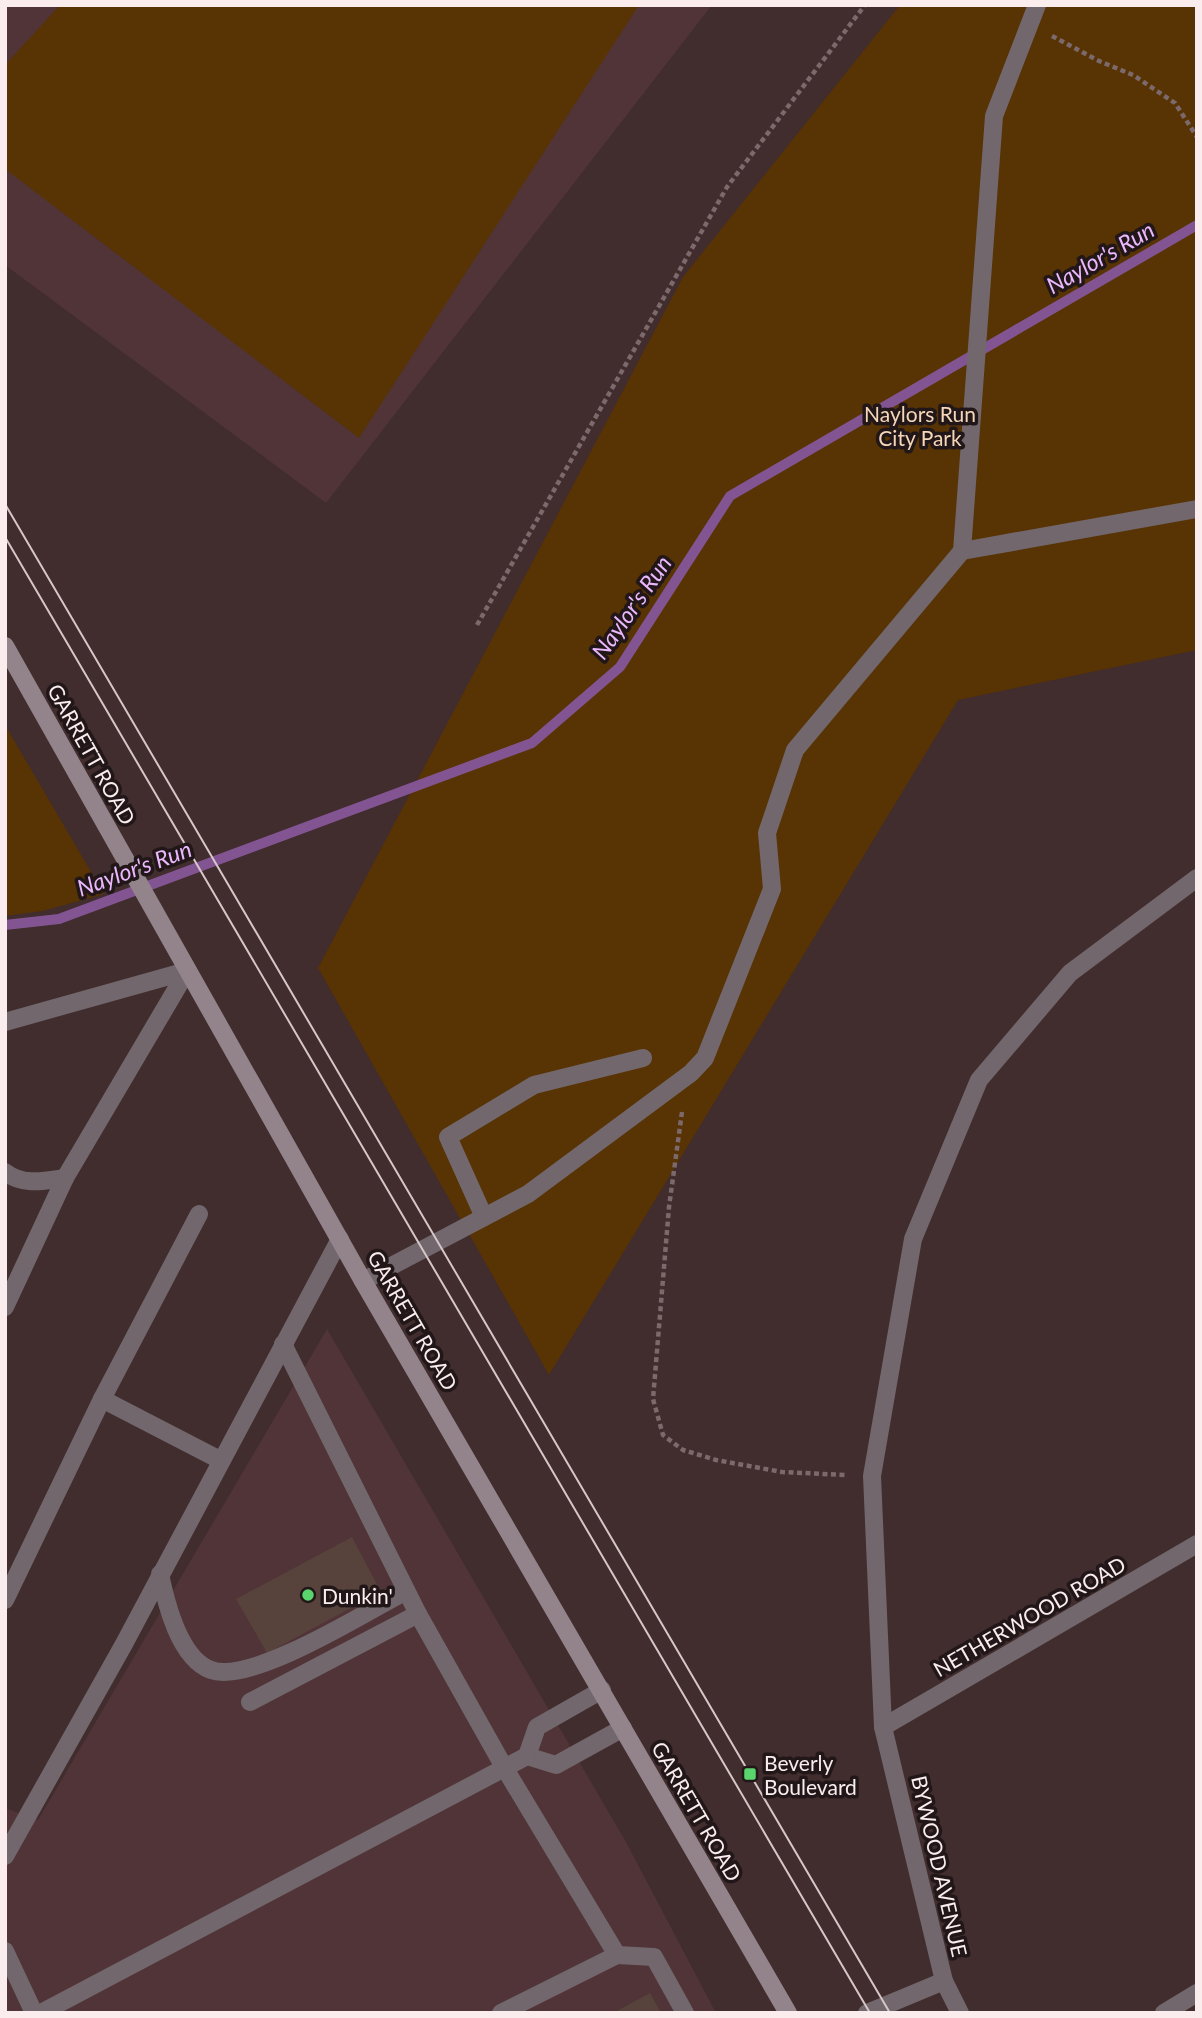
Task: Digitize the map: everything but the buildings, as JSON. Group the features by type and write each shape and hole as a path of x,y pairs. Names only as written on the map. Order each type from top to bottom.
{"main road":[{"name":"GARRETT ROAD","path":"5,646 363,1281 789,2013"}],"street":[{"path":"363,1281 528,1194 691,1073 705,1058 772,889 767,832 795,750 962,551 994,116 1037,5"},
{"path":"962,551 1197,509"},
{"path":"883,1727 872,1476 913,1239 979,1080 1070,974 1197,878"},
{"path":"5,1022 187,971"},
{"path":"5,1307 65,1178 187,971"},
{"path":"484,1217 448,1137 534,1085 643,1058"},
{"path":"5,1172 15,1179 33,1182 65,1178"},
{"path":"5,1600 102,1399 199,1214"},
{"path":"6,1852 160,1574 340,1239"},
{"path":"283,1344 418,1614 504,1767 617,1955"},
{"path":"102,1399 220,1460"},
{"name":"NETHERWOOD ROAD","path":"883,1727 1197,1544"},
{"path":"160,1574 165,1601 190,1651 211,1670 230,1671 273,1661 406,1591"},
{"path":"250,1702 418,1614"},
{"path":"527,1756 537,1727 601,1690"},
{"name":"BYWOOD AVENUE","path":"883,1727 944,1981 960,2013"},
{"path":"41,2013 504,1767 527,1756 556,1765 623,1728"},
{"path":"5,1951 34,2013"},
{"path":"501,2013 617,1955 654,1957 685,2013"},
{"path":"867,2013 944,1981"},
{"path":"1164,2013 1197,1993"}],"path":[{"path":"477,625 727,187 866,5"},
{"path":"1030,26 1133,75 1175,103 1197,137"},
{"path":"691,1073 680,1121 669,1207 653,1399 663,1435 683,1450 716,1460 782,1472 872,1476"}],"shaded area":[{"path":"5,5 712,5 326,503 5,265"},
{"path":"327,1329 626,1842 716,2013 5,2013 5,1808 38,1820"}],"green space":[{"path":"60,5 639,5 359,438 5,169 5,65"},
{"name":"Naylors Run City Park","path":"900,5 1197,5 1197,650 958,700 549,1375 318,968 683,277"},
{"path":"5,725 104,894 43,911 5,916"}],"waterway":[{"name":"Naylor's Run","path":"5,925 59,919 532,743 620,667 730,496 1197,225"}],"tram line":[{"path":"5,504 890,2013"},
{"path":"5,537 870,2013"}],"place":[{"name":"Dunkin'","path":"308,1595"},
{"name":"Beverly Boulevard","path":"750,1774"}]}
